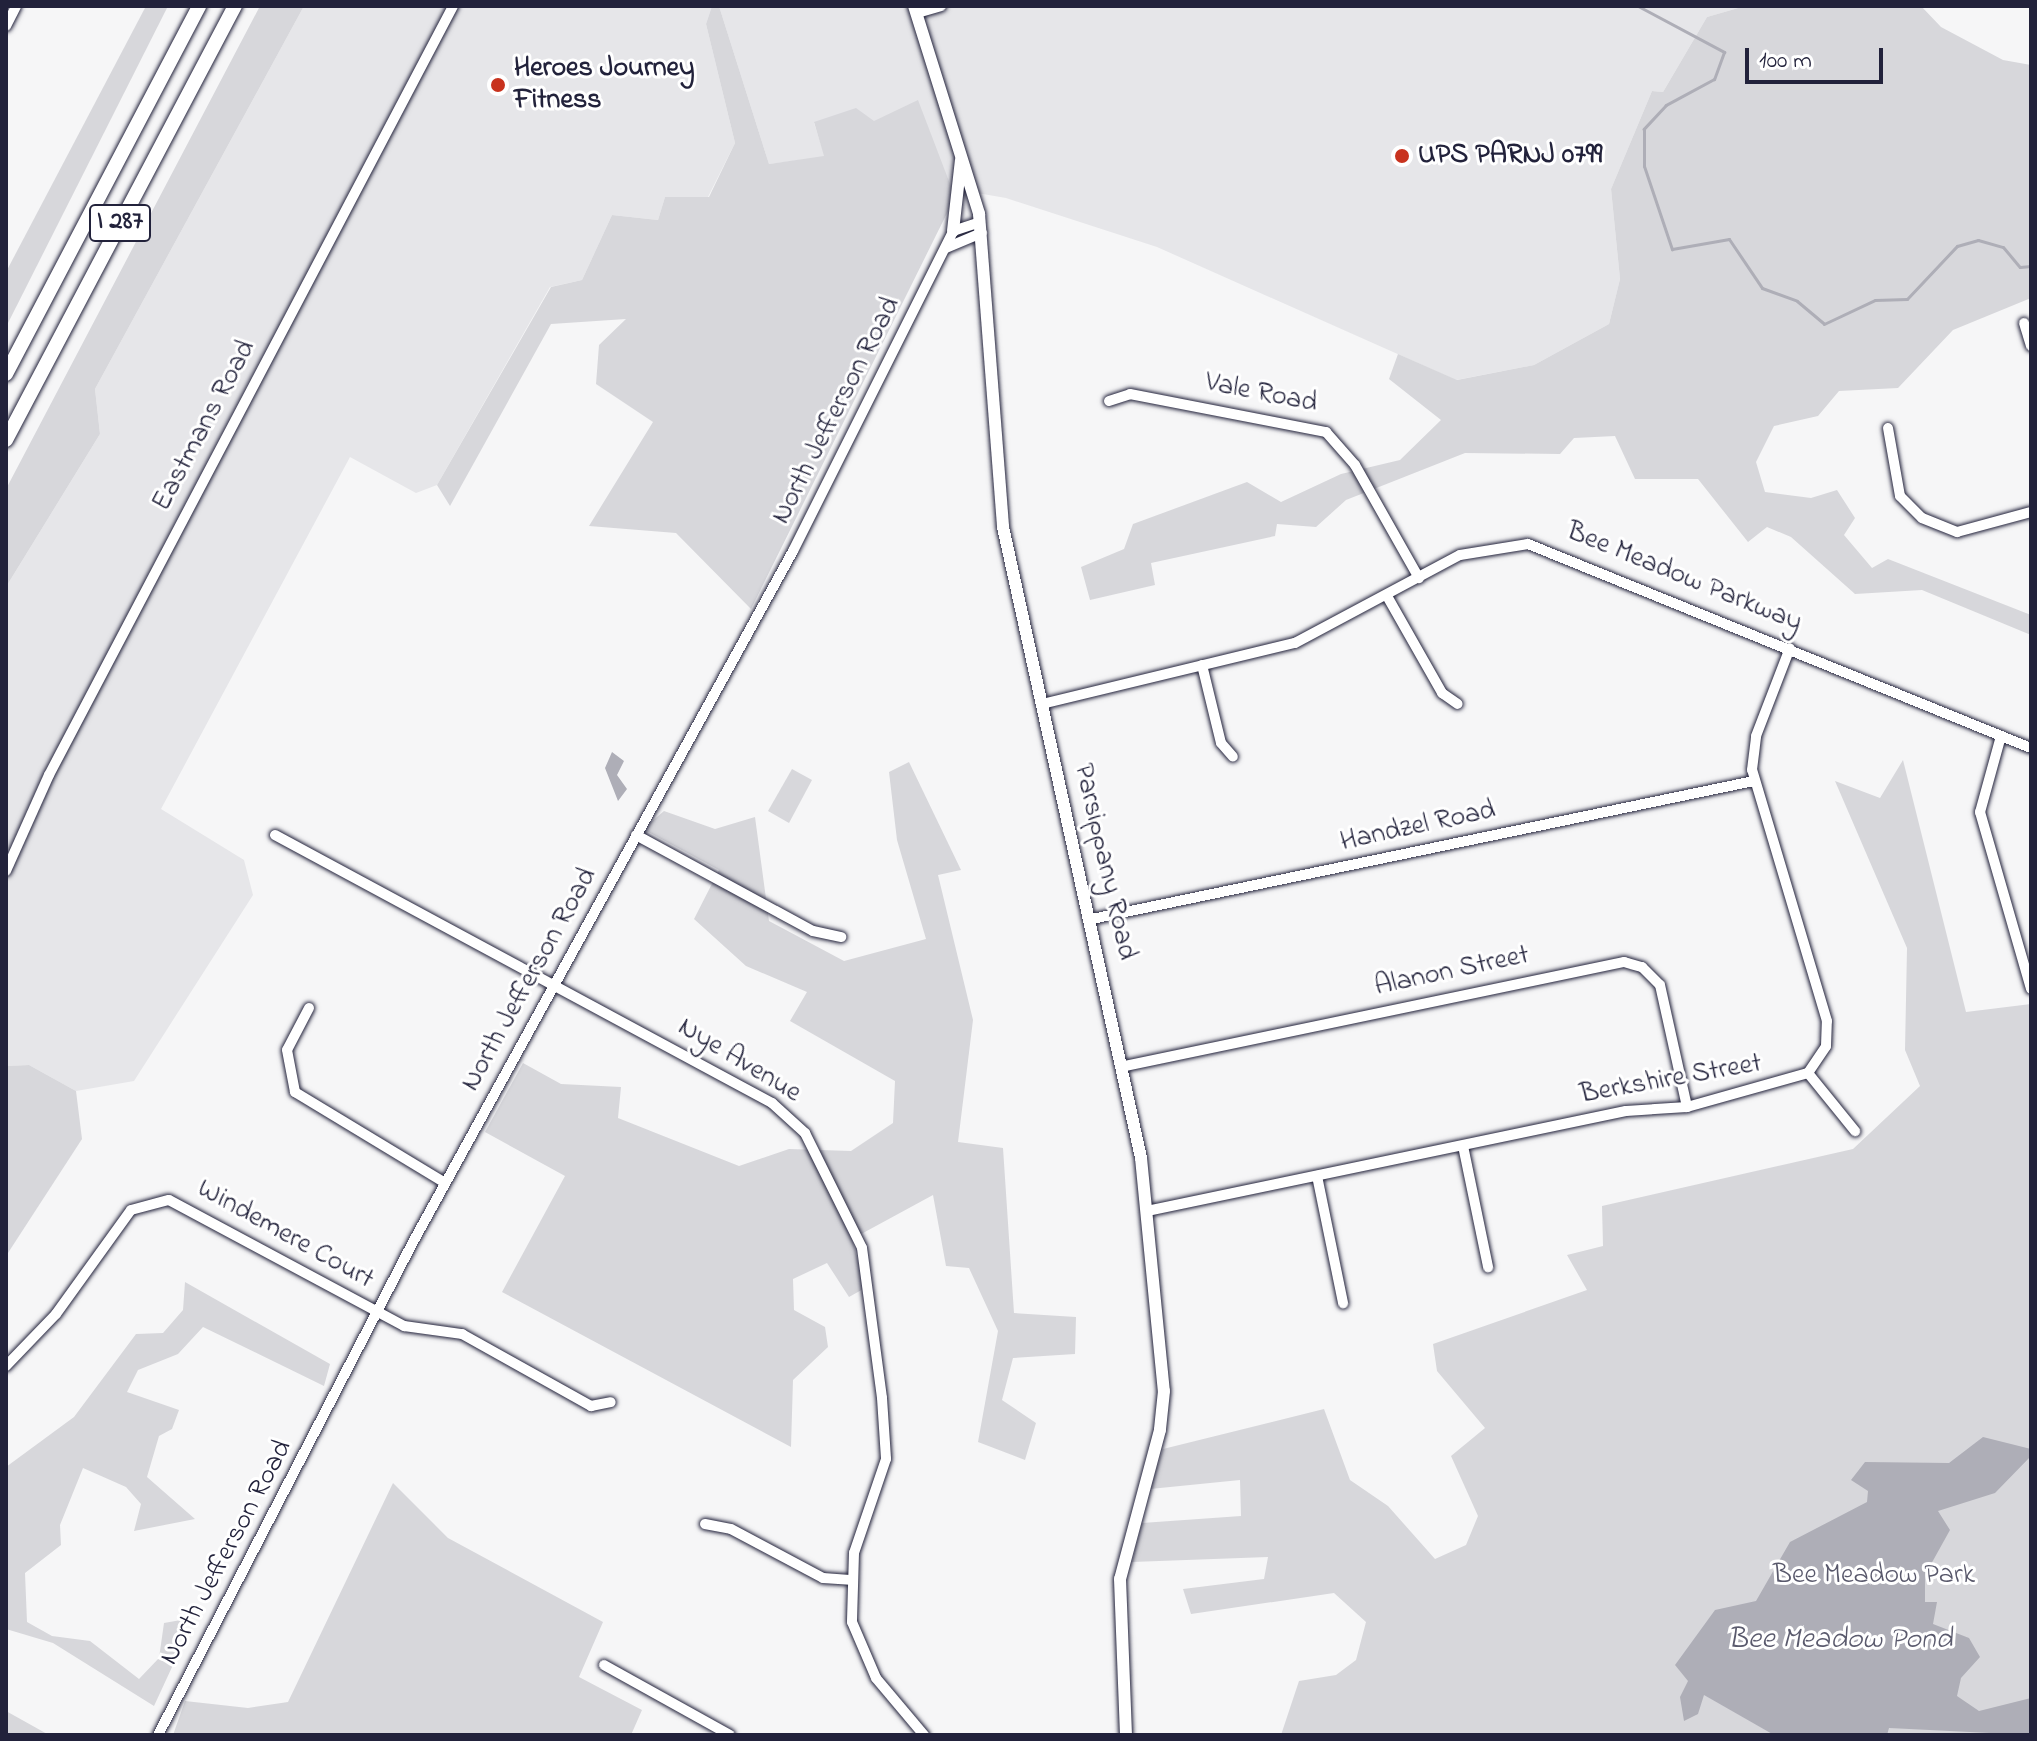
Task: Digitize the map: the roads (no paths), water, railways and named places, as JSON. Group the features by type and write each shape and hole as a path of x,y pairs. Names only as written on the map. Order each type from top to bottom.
{"highway":[{"name":"I 287","path":"6,374 199,6"},
{"name":"I 287","path":"6,440 235,6"}],"main road":[{"name":"Parsippany Road","path":"915,10 959,141 981,227 993,460 1042,704 1125,1066 1147,1211 1163,1416 1120,1579 1126,1735"},
{"path":"953,231 962,191 959,141"}],"street":[{"path":"6,26 16,6"},
{"name":"Eastmans Road","path":"6,871 49,775 453,6"},
{"path":"915,10 941,6"},
{"path":"953,231 981,227"},
{"path":"945,249 981,227"},
{"name":"North Jefferson Road","path":"158,1735 445,1183 793,551 953,231"},
{"path":"2024,323 2031,346"},
{"name":"Vale Road","path":"1109,401 1130,394 1326,432 1355,465 1419,578"},
{"path":"1888,428 1900,496 1922,518 1957,532 2031,512"},
{"name":"Bee Meadow Parkway","path":"1042,704 1325,632 1472,551 1541,546 2031,748"},
{"path":"1387,596 1442,693 1458,704"},
{"path":"1790,648 1756,736 1754,781 1827,1021 1826,1046 1808,1073 1855,1131"},
{"path":"1202,665 1221,743 1233,757"},
{"path":"2001,736 1980,812 2030,972 2031,989"},
{"name":"Handzel Road","path":"1092,919 1754,781"},
{"name":"Nye Avenue","path":"275,835 772,1103 805,1133 827,1168 868,1273 886,1443 878,1496 850,1580"},
{"path":"636,835 813,931 841,937"},
{"name":"Alanon Street","path":"1125,1066 1624,962 1642,967 1660,985 1687,1107"},
{"path":"309,1008 287,1050 295,1092 445,1183"},
{"name":"Berkshire Street","path":"1147,1211 1626,1111 1687,1107 1808,1073"},
{"path":"1463,1146 1488,1267"},
{"path":"1317,1176 1343,1303"},
{"name":"Windemere Court","path":"6,1366 56,1314 122,1219 157,1200 185,1205 377,1314 462,1334 591,1406 611,1402"},
{"path":"705,1524 731,1529 823,1578 850,1580 852,1622 865,1660 924,1735"},
{"path":"604,1665 730,1735"}],"water":[{"path":"612,752 624,761 617,775 627,789 618,801 605,768"},
{"name":"Bee Meadow Pond","path":"1983,1437 2031,1449 2031,1456 1995,1493 1938,1511 1950,1530 1925,1575 1925,1602 1937,1602 1933,1624 1969,1638 1980,1657 1961,1678 1957,1696 1979,1711 2031,1698 2031,1735 1889,1728 1887,1735 1774,1735 1704,1695 1698,1714 1684,1721 1680,1697 1688,1681 1675,1665 1715,1610 1756,1601 1790,1542 1867,1502 1868,1491 1851,1480 1865,1462 1949,1463"}],"waterway":[{"path":"1638,6 1724,52 1714,79 1666,105 1644,129 1644,166 1672,249 1729,239 1762,288 1797,301 1824,324 1875,300 1907,299 1957,246 1978,240 2003,247 2020,267 2031,266"}],"place":[{"name":"Heroes Journey Fitness","path":"498,85"},
{"name":"UPS PARNJ 0799","path":"1402,156"}],"park label":[{"name":"Bee Meadow Park","path":"1874,1576"}]}
